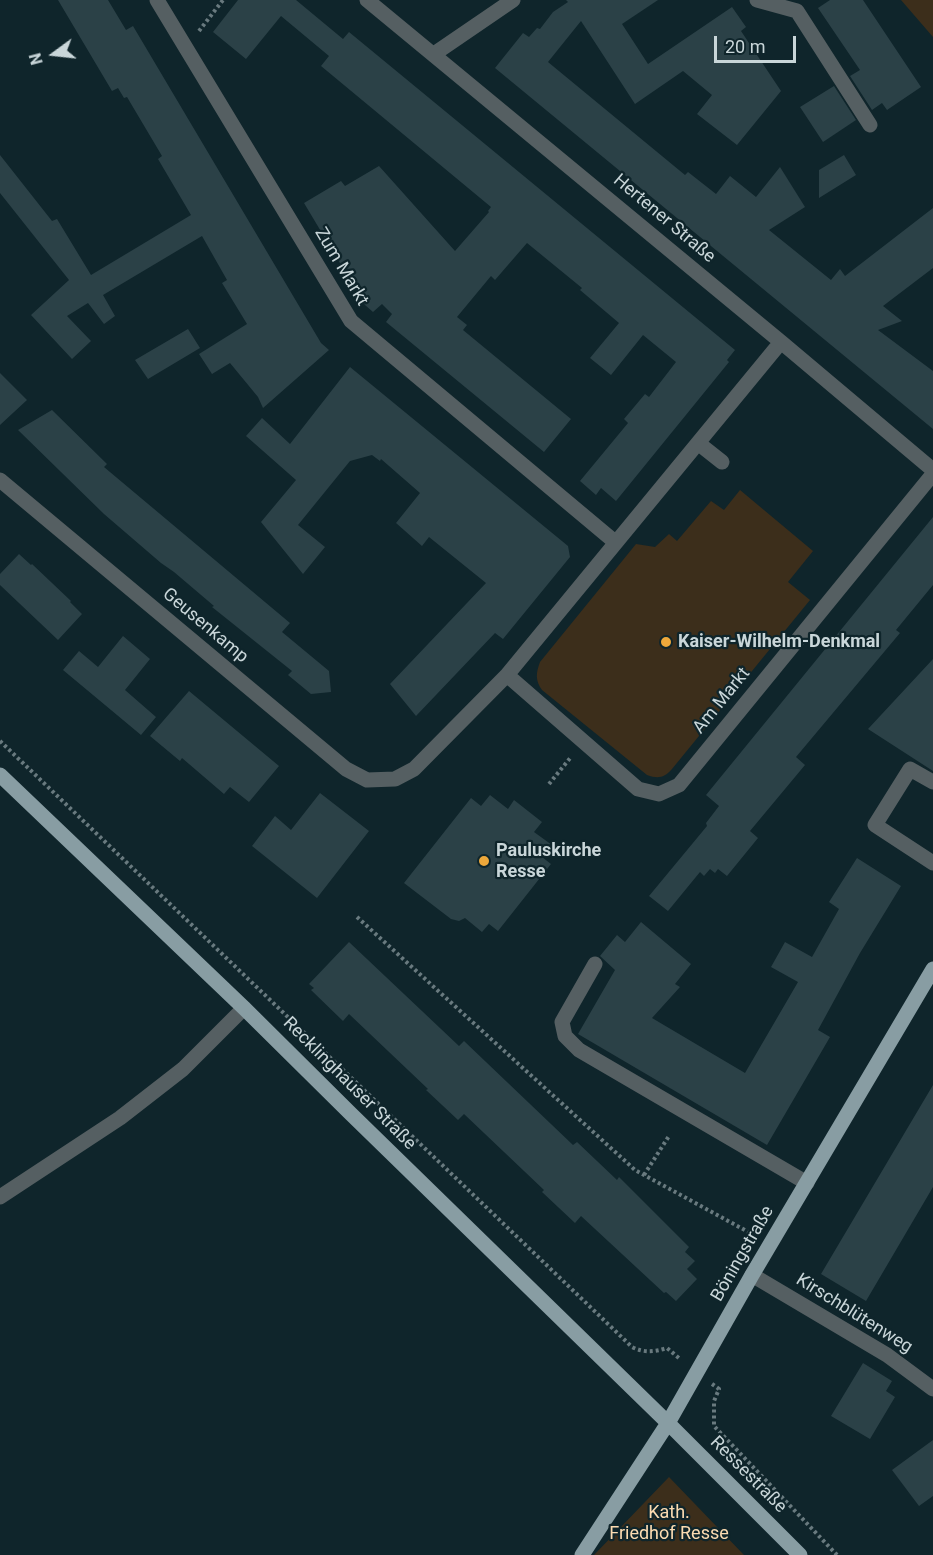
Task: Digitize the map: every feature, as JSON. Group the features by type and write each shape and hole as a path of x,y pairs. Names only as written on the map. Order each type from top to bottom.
{"main road":[{"name":"Recklinghauser Straße","path":"0,775 244,1008 668,1422"},
{"name":"Böningstraße","path":"582,1555 668,1422 933,969"},
{"name":"Ressestraße","path":"668,1422 800,1555"}],"street":[{"name":"Zum Markt","path":"157,0 351,321 615,542"},
{"name":"Hertener Straße","path":"367,0 781,342 933,472"},
{"path":"434,54 513,0"},
{"path":"757,0 797,11 870,125"},
{"path":"507,675 781,342"},
{"path":"698,443 722,462"},
{"name":"Am Markt","path":"507,675 638,789 659,794 679,785 933,472"},
{"name":"Geusenkamp","path":"0,480 346,769 367,780 395,779 414,769 507,675"},
{"path":"933,782 910,769 875,825 933,863"},
{"path":"595,964 562,1022 565,1036 579,1050 807,1183"},
{"path":"0,1197 120,1118 183,1069 244,1008"},
{"name":"Kirschblütenweg","path":"752,1275 887,1355 933,1389"}],"path":[{"path":"186,49 223,0"},
{"path":"0,741 627,1342 641,1352 656,1352 667,1348 719,1389 714,1401 714,1426 837,1555"},
{"path":"549,784 562,768"},
{"path":"357,917 635,1170 771,1244"},
{"path":"644,1174 669,1136"}],"green space":[{"path":"901,0 933,0 933,37"},
{"path":"740,490 813,551 788,582 810,600 672,769 663,776 647,775 542,690 537,680 540,662 636,544 655,547 669,534 677,541 711,501 724,510"},
{"name":"Kath. Friedhof Resse","path":"669,1477 744,1555 594,1555"}],"building":[{"path":"58,0 108,0 126,30 133,26 321,343 329,350 263,408 258,397 230,363 212,374 199,354 247,324 222,283 227,280 202,236 103,295 115,316 104,324 88,303 67,316 91,341 72,359 31,315 69,280 0,193 0,155 52,221 57,219 91,275 191,215 158,159 162,156 127,97 124,98 118,88 112,91"},
{"path":"238,0 296,0 343,39 349,32 735,350 727,360 729,362 616,501 601,488 596,495 580,481 628,423 624,419 645,394 649,397 676,362 643,335 611,375 590,358 619,323 580,290 582,288 527,243 495,280 491,276 457,317 467,325 463,330 571,419 544,452 386,322 392,314 382,304 373,312 365,305 304,203 341,181 345,186 379,166 455,251 491,207 321,66 329,56 281,16 246,59 213,32"},
{"path":"566,0 658,0 622,24 648,64 732,7 746,27 741,31 781,91 737,145 697,114 712,95 683,71 635,104 581,21 548,62 685,175 688,172 716,194 730,176 756,197 780,167 805,207 769,230 831,280 840,269 845,276 933,208 933,268 883,306 902,321 878,330 933,371 933,429 495,68 523,33 529,37 537,28 540,29 553,12 568,2"},
{"path":"830,0 863,0 921,87 887,110 882,103 872,110 850,76 860,70 818,8"},
{"path":"834,86 856,120 823,142 800,107"},
{"path":"844,155 856,175 819,198 819,170"},
{"path":"188,329 200,348 148,379 135,360"},
{"path":"350,367 568,546 570,557 503,639 495,633 416,716 390,684 486,583 429,537 422,546 396,523 420,493 381,459 380,461 372,455 350,461 298,525 325,547 303,574 261,522 296,480 246,436 262,418 290,444"},
{"path":"0,373 27,400 0,425"},
{"path":"52,410 107,464 104,467 290,623 282,632 329,671 331,692 311,694 288,675 292,671 212,607 214,606 104,514 18,430"},
{"path":"933,517 933,585 896,630 900,633 796,757 805,765 750,831 758,838 727,876 718,869 715,873 710,869 704,876 700,872 668,911 649,896 707,826 706,823 719,806 706,795"},
{"path":"19,554 71,601 82,614 58,640 0,585 0,574"},
{"path":"123,636 150,659 125,690 156,717 141,735 63,670 79,651 98,667"},
{"path":"933,659 933,771 868,729"},
{"path":"189,691 279,766 249,802 230,787 224,794 182,758 180,761 150,736"},
{"path":"320,793 369,831 317,898 252,846 275,816 291,830"},
{"name":"Pauluskirche Resse","path":"490,795 508,809 514,800 542,822 534,832 552,845 542,857 551,864 498,931 489,924 482,932 465,918 459,921 451,919 404,883 471,798 481,806"},
{"path":"857,858 901,886 860,953 818,1030 830,1037 767,1145 578,1034 615,970 600,956 617,935 625,942 641,922 691,964 675,984 680,987 652,1018 745,1073 798,982 771,967 785,942 812,957 839,909 829,902"},
{"path":"349,942 459,1046 464,1041 573,1145 577,1142 617,1180 619,1177 689,1247 685,1252 695,1261 687,1269 697,1279 676,1301 666,1292 664,1293 581,1216 575,1223 542,1192 544,1190 464,1114 458,1120 349,1014 343,1021 311,990 314,988 309,984"},
{"path":"933,1085 933,1187 866,1301 821,1274"},
{"path":"863,1363 892,1381 886,1391 895,1397 870,1439 831,1416"},
{"path":"933,1440 933,1496 919,1506 892,1470"}],"place":[{"name":"Kaiser-Wilhelm-Denkmal","path":"666,642"},
{"name":"Pauluskirche Resse","path":"484,861"}]}
